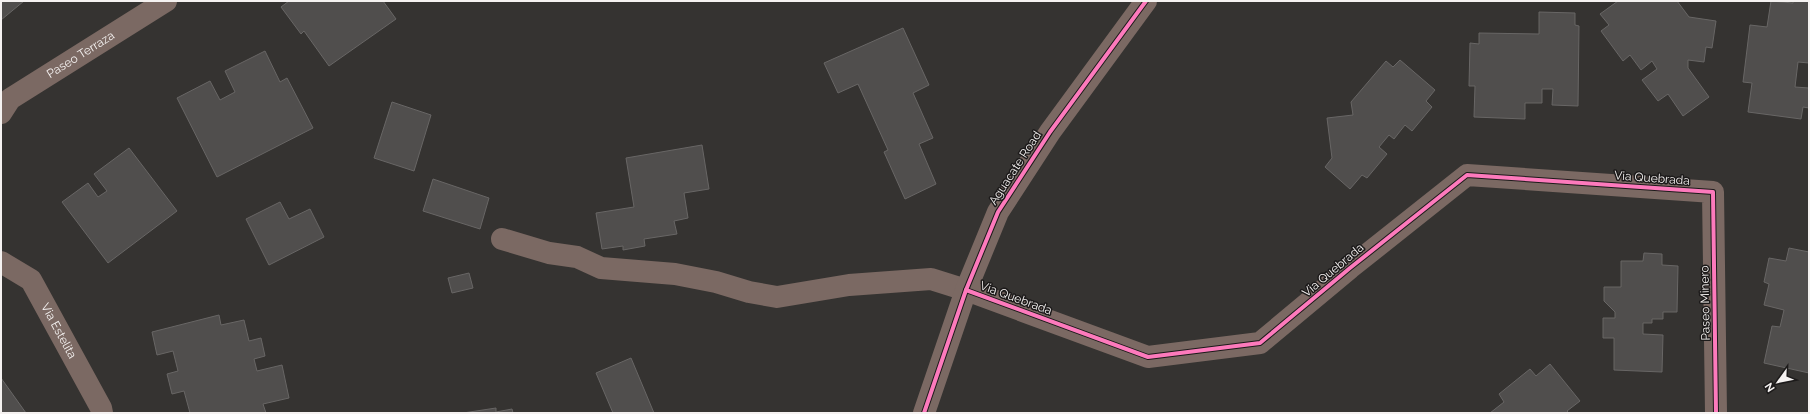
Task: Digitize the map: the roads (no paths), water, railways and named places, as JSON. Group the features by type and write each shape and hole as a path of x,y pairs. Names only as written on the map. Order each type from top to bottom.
{"street":[{"name":"Paseo Terraza","path":"1,113 10,99 166,1"},
{"name":"Aguacate Road","path":"924,413 966,290 998,212 1050,132 1146,1"},
{"name":"Via Quebrada","path":"502,239 549,253 578,257 601,268 675,274 716,282 749,292 777,296 849,285 931,279 966,290 1148,357 1260,343 1350,268 1467,175 1713,192"},
{"name":"Paseo Minero","path":"1713,192 1716,413"},
{"name":"Via Estelita","path":"1,262 31,280 101,408 102,413"}]}
